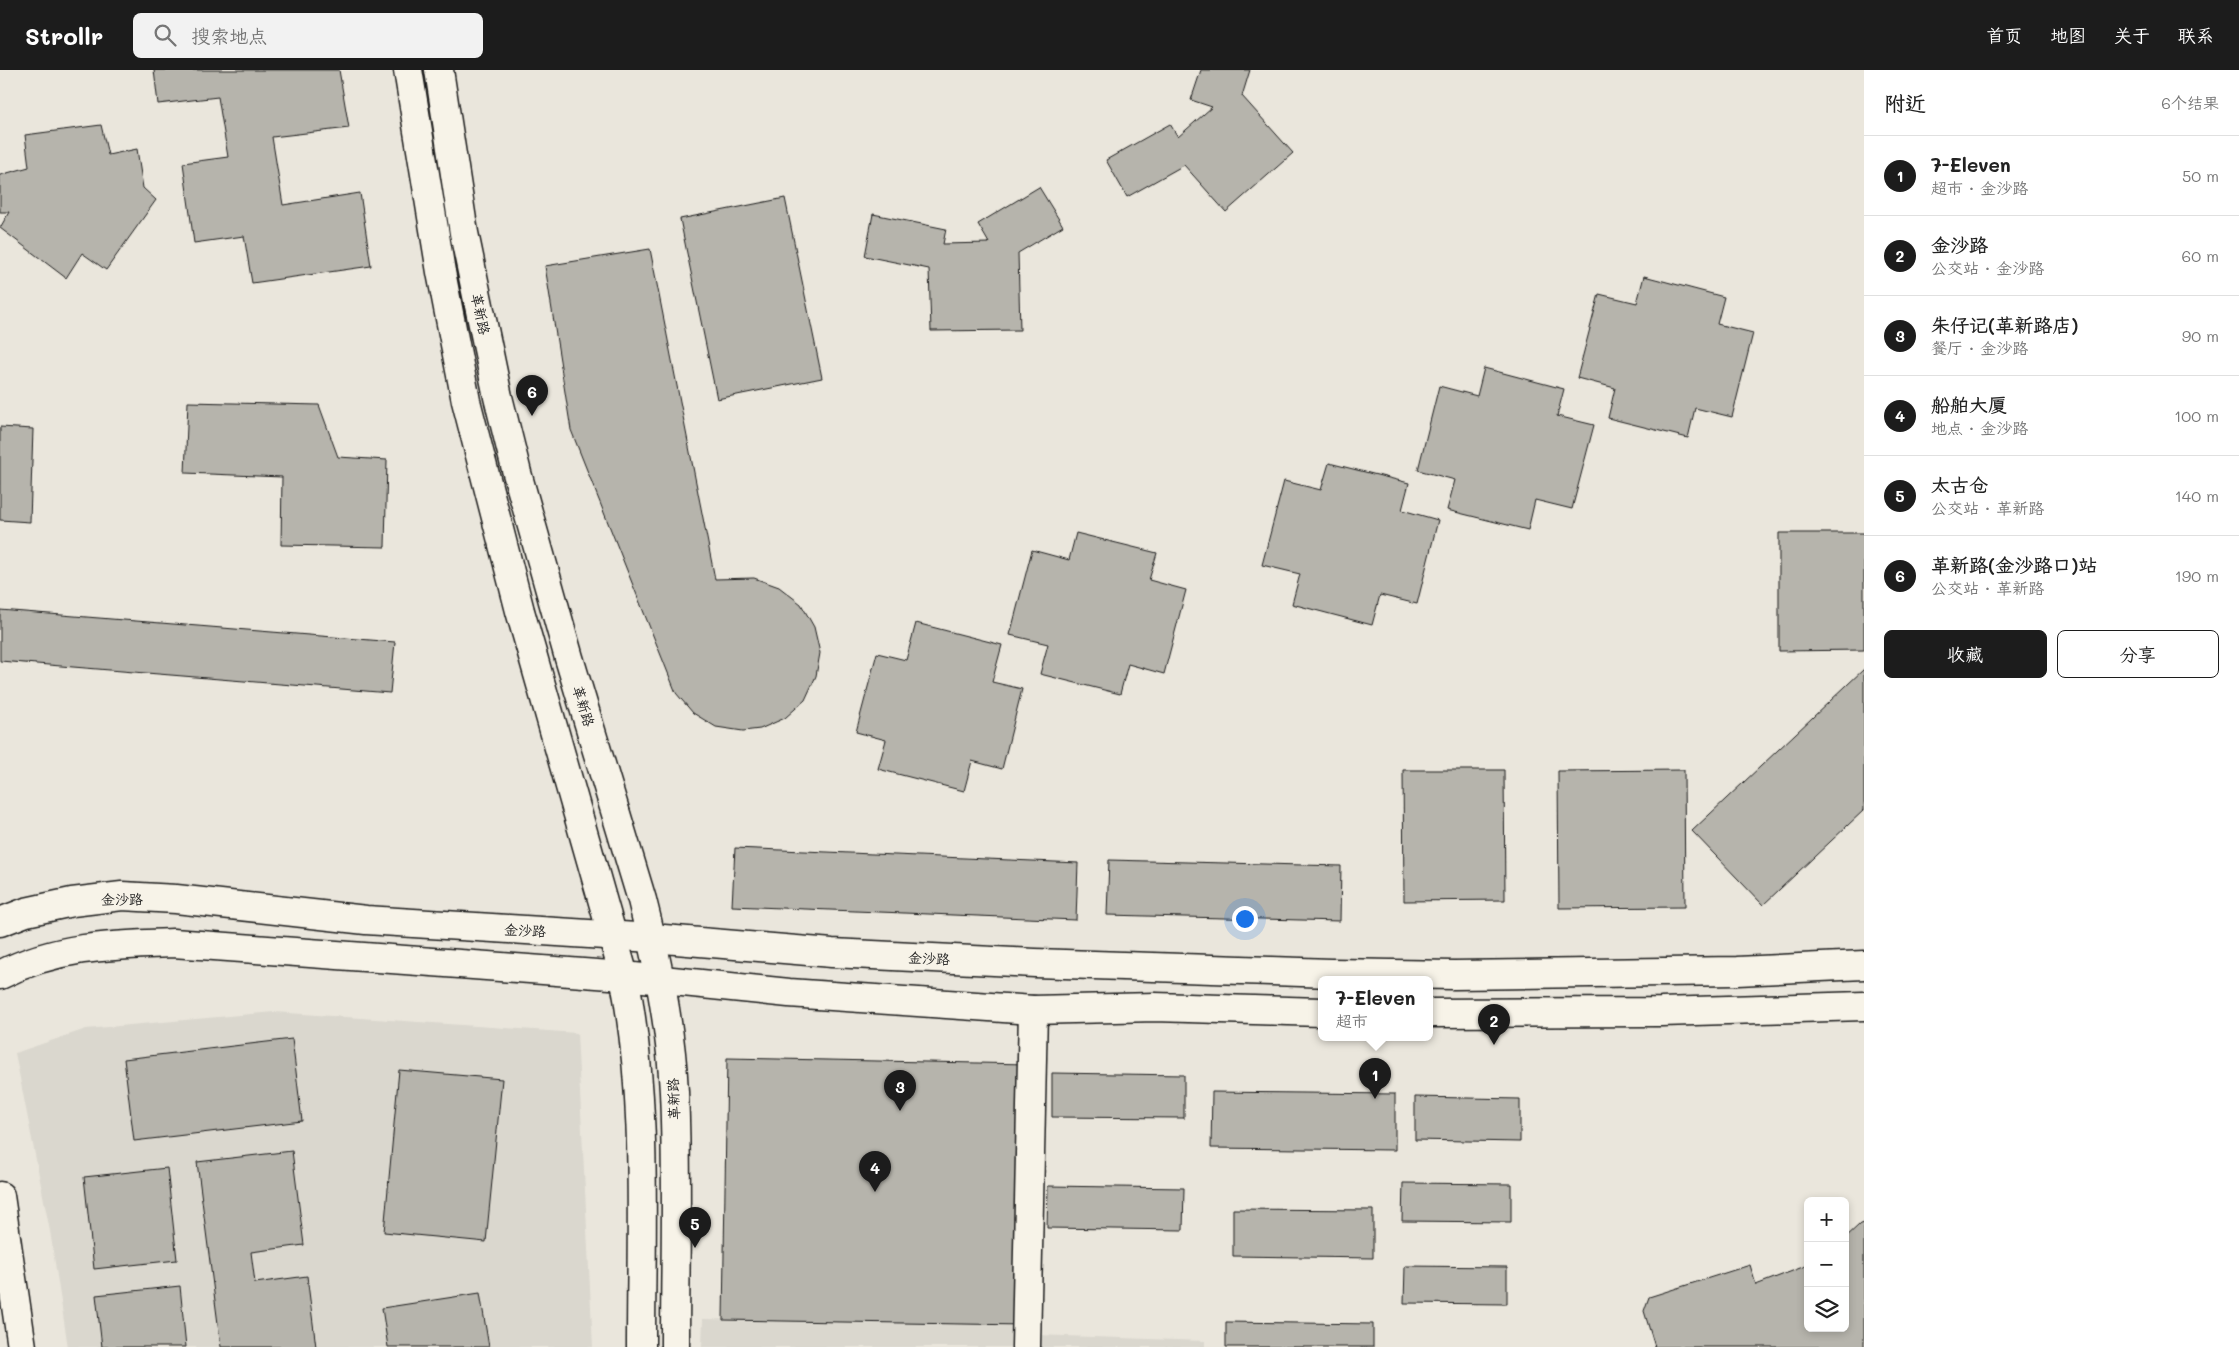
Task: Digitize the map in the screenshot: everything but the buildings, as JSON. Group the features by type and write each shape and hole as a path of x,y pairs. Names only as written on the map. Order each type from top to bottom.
{"main road":[{"path":"408,70 440,263 466,401 501,540 624,976 633,1021 638,1070 641,1347"},
{"name":"革新路","path":"439,70 464,233 514,464 652,938 666,1010 674,1091 675,1347"},
{"name":"金沙路","path":"0,922 26,912 72,902 122,896 366,920 652,938 904,957 1331,973 1454,975 1746,971 1864,965"},
{"path":"0,975 53,954 102,945 173,943 624,976 789,992 1033,1010 1155,1007 1318,1012"},
{"path":"1433,1013 1661,1012 1864,1006"},
{"path":"1026,1347 1033,1010"},
{"path":"0,1196 22,1347"}],"shaded area":[{"path":"274,1012 577,1033 593,1347 68,1347 50,1231 15,1053 86,1029"},
{"path":"703,1319 1023,1325 1037,1335 1205,1341 1205,1347 702,1347"}],"place":[{"name":"革新路(金沙路口)站","path":"532,416"},
{"name":"金沙路","path":"1494,1045"},
{"name":"7-Eleven","path":"1375,1099"},
{"name":"朱仔记(革新路店)","path":"900,1111"},
{"name":"船舶大厦","path":"875,1192"},
{"name":"太古仓","path":"695,1248"}]}
